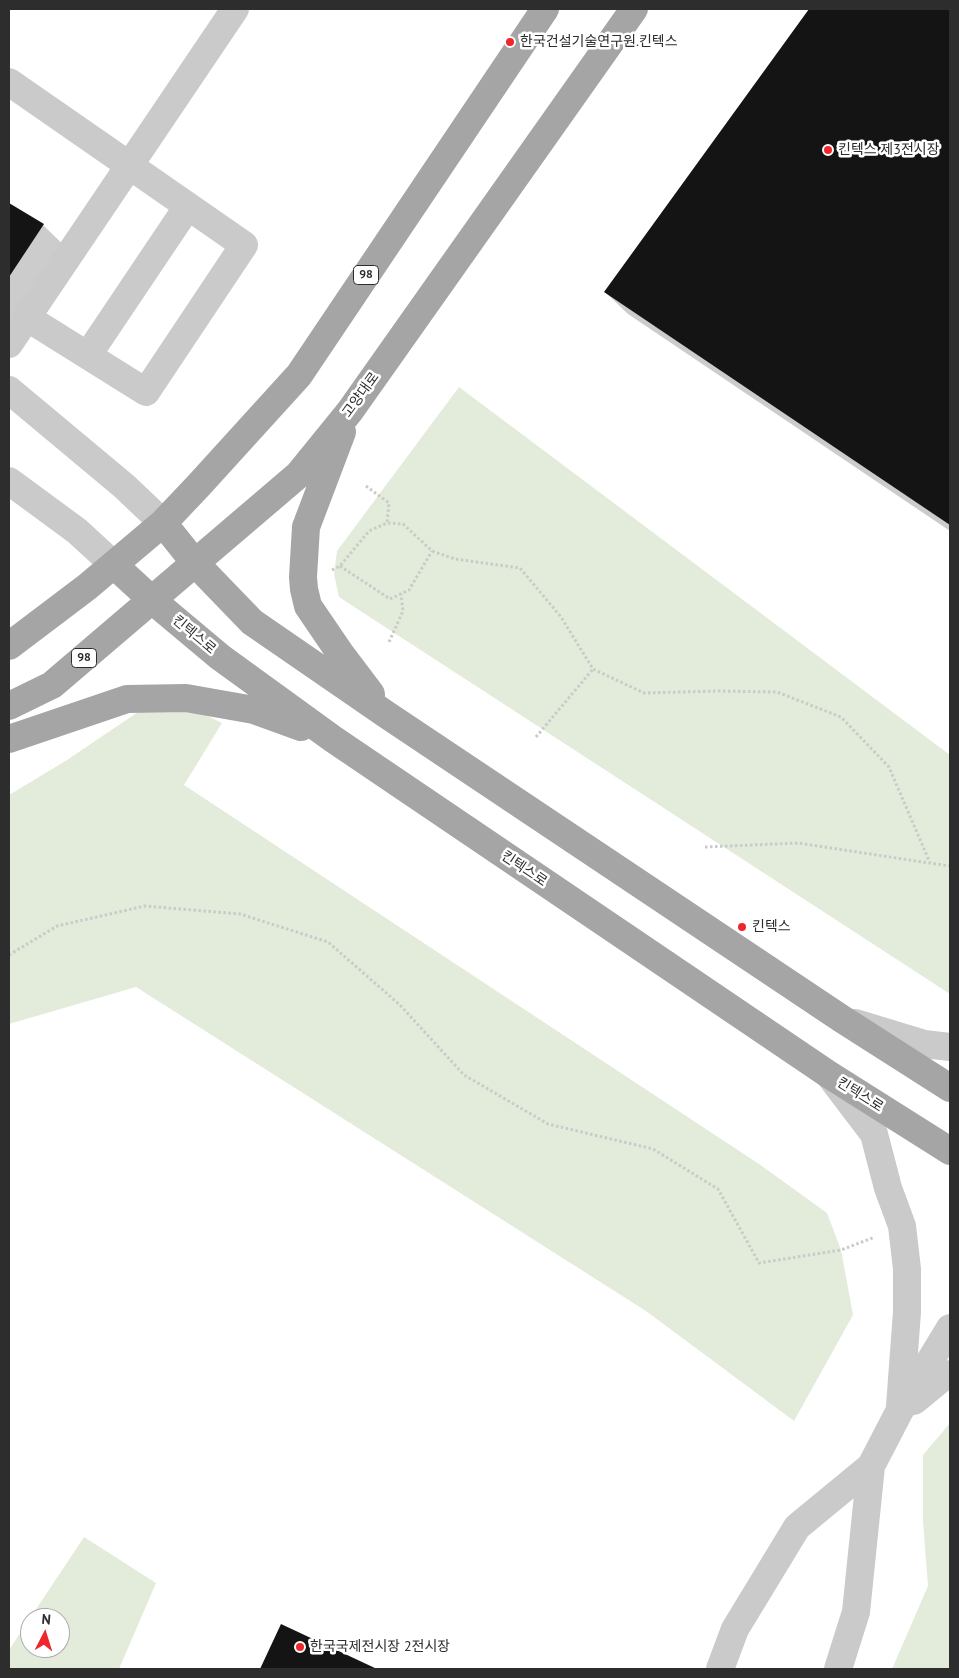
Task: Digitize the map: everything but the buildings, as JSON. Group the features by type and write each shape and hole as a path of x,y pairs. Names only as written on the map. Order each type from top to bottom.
{"main road":[{"name":"98","path":"9,646 114,565 163,523 299,375 545,9"},
{"name":"고양대로","path":"9,706 52,685 298,475 350,411 634,9"},
{"path":"350,411 306,527 304,590 308,606 340,653 387,715"},
{"path":"163,523 195,563 252,622 387,715 842,1019 950,1088"},
{"name":"킨텍스로","path":"114,565 152,600 220,657 333,739 828,1074 950,1151"},
{"path":"9,739 127,699 186,698 254,710 333,739"}],"lane":[{"path":"9,344 234,9"},
{"path":"9,82 244,245 146,392 26,317"},
{"path":"88,355 188,206"},
{"path":"9,390 124,486 163,523"},
{"path":"9,481 77,531 114,565"},
{"path":"842,1019 924,1044 950,1047"},
{"path":"828,1074 874,1134 888,1188 902,1226 907,1269 907,1303 899,1412"},
{"path":"838,1669 856,1612 871,1466 899,1412 950,1328"},
{"path":"899,1412 942,1378 950,1374"},
{"path":"720,1669 734,1629 798,1527 871,1466"}],"path":[{"path":"366,486 389,502 387,523"},
{"path":"326,574 340,566 369,531 387,523 402,524 432,551 455,559 520,568 560,617 593,669 644,693 777,692 841,717 889,767 930,863"},
{"path":"340,566 390,599 409,590 432,551"},
{"path":"389,642 403,611 401,594"},
{"path":"536,737 593,669"},
{"path":"705,848 798,843 950,866"},
{"path":"9,955 57,926 145,906 240,914 328,942 400,1005 464,1075 548,1124 653,1149 718,1189 759,1262 841,1250 882,1234"}],"green space":[{"path":"459,387 950,755 950,994 339,597 334,574 337,551"},
{"path":"178,701 222,723 184,785 759,1164 827,1213 841,1250 853,1315 794,1421 646,1311 136,987 9,1024 9,795 67,760 138,712"},
{"path":"950,1423 950,1669 892,1669 928,1586 923,1522 923,1455"},
{"path":"84,1537 156,1583 119,1669 9,1669 9,1650 20,1633 20,1658 70,1658 70,1608 37,1608"}],"place":[{"name":"한국건설기술연구원.킨텍스","path":"510,42"},
{"name":"킨텍스 제3전시장","path":"828,150"},
{"name":"킨텍스","path":"742,927"},
{"name":"한국국제전시장 2전시장","path":"300,1647"}]}
